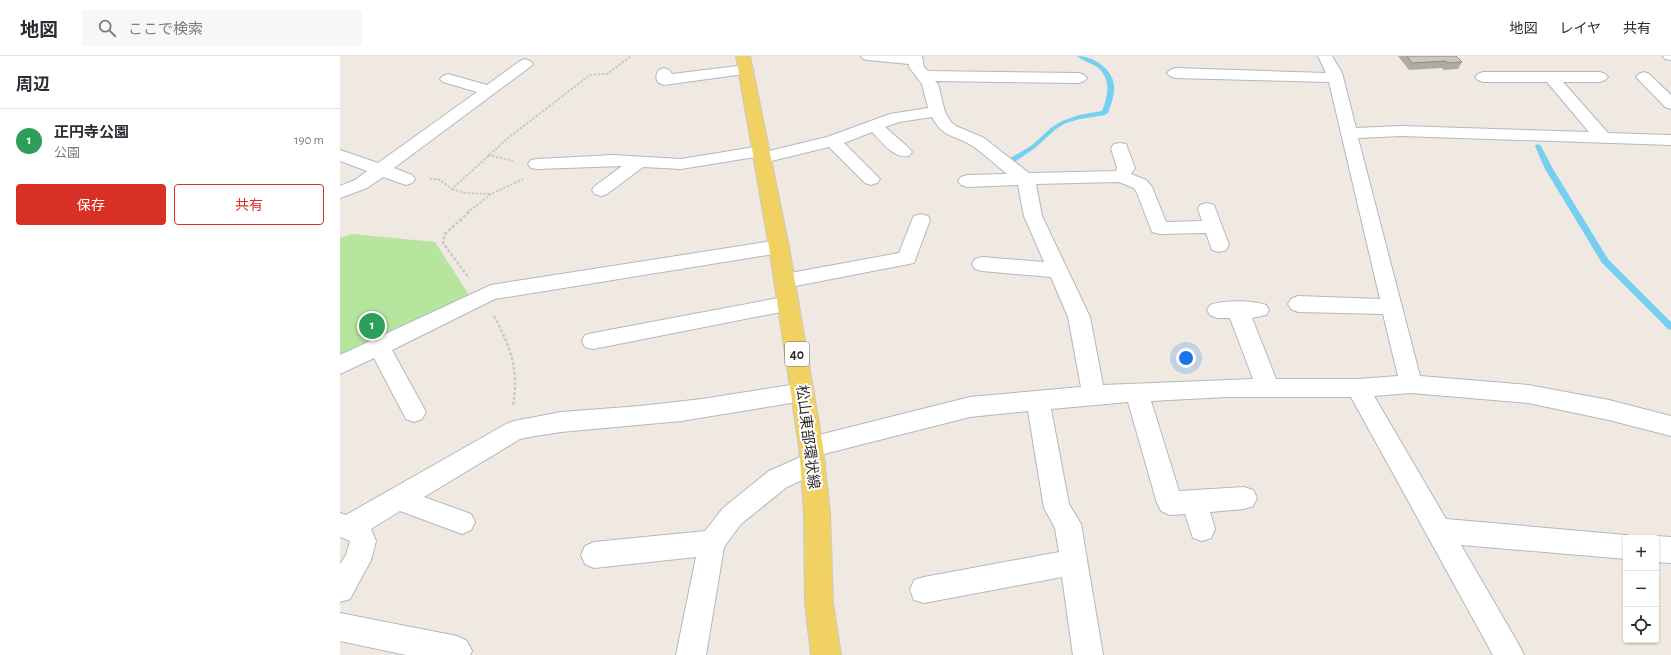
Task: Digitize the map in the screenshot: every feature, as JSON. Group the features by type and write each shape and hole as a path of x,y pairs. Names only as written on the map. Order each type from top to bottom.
{"main road":[{"name":"松山東部環状線","path":"744,63 779,246 812,455 818,513 819,603 826,655"}],"street":[{"path":"868,56 916,58 917,67 930,84 938,112 944,125 950,130 978,142 1026,180 1033,216 1078,317 1094,395"},
{"path":"1324,56 1335,78 1411,384"},
{"path":"664,73 664,80 744,63"},
{"path":"340,192 361,184 525,64"},
{"path":"1175,73 1235,82 1335,78"},
{"path":"925,76 1069,82"},
{"path":"1483,77 1600,77"},
{"path":"1551,77 1603,138"},
{"path":"1644,77 1671,104"},
{"path":"448,79 490,90"},
{"path":"537,164 613,160 681,164 762,154 833,140 896,117 938,112"},
{"path":"874,125 903,152"},
{"path":"1348,133 1401,131 1671,140"},
{"path":"833,140 871,179"},
{"path":"1120,148 1126,168 1121,176"},
{"path":"340,155 406,179"},
{"path":"602,190 639,162"},
{"path":"967,181 1121,176 1140,184 1146,192 1159,228 1213,227"},
{"path":"1207,209 1219,245"},
{"path":"785,281 907,258 921,220"},
{"path":"340,365 491,292 779,246"},
{"path":"982,264 1057,270"},
{"path":"593,341 789,304"},
{"path":"1298,304 1392,307"},
{"path":"1259,310 1227,310 1268,388"},
{"path":"379,346 414,412"},
{"path":"691,655 712,543 732,516 778,479 812,455 970,407 1094,395 1226,388 1358,388 1411,384 1528,394 1609,410 1671,426"},
{"path":"1358,388 1508,655"},
{"path":"344,526 398,499 514,431 536,425 649,415 741,404 803,392"},
{"path":"1137,393 1170,503 1244,498"},
{"path":"1038,400 1057,508 1068,524 1088,655"},
{"path":"398,499 462,522"},
{"path":"1194,501 1202,529"},
{"path":"340,589 358,560 363,541 359,532 344,526"},
{"path":"1439,531 1623,547"},
{"path":"594,555 712,543"},
{"path":"1659,549 1671,550"},
{"path":"924,590 1074,562"},
{"path":"340,627 457,651"}],"path":[{"path":"452,189 508,138 590,75 607,74 631,56"},
{"path":"488,155 524,163 537,164"},
{"path":"507,435 515,397 516,367 507,341 483,296 443,243 445,234 458,220 491,194 521,181 537,164"},
{"path":"406,179 438,179 452,189 465,193 491,194"}],"green space":[{"path":"352,234 435,242 469,295 340,357 340,238"}],"building":[{"path":"1407,56 1456,56 1462,62 1447,63 1446,61 1412,63"}],"waterway":[{"path":"1003,166 1033,147 1054,128 1064,122 1079,117 1105,113 1111,93 1109,78 1099,66 1080,56"},
{"path":"1538,146 1549,169 1605,261 1671,327"}],"place":[{"name":"正円寺公園","path":"372,326"}]}
